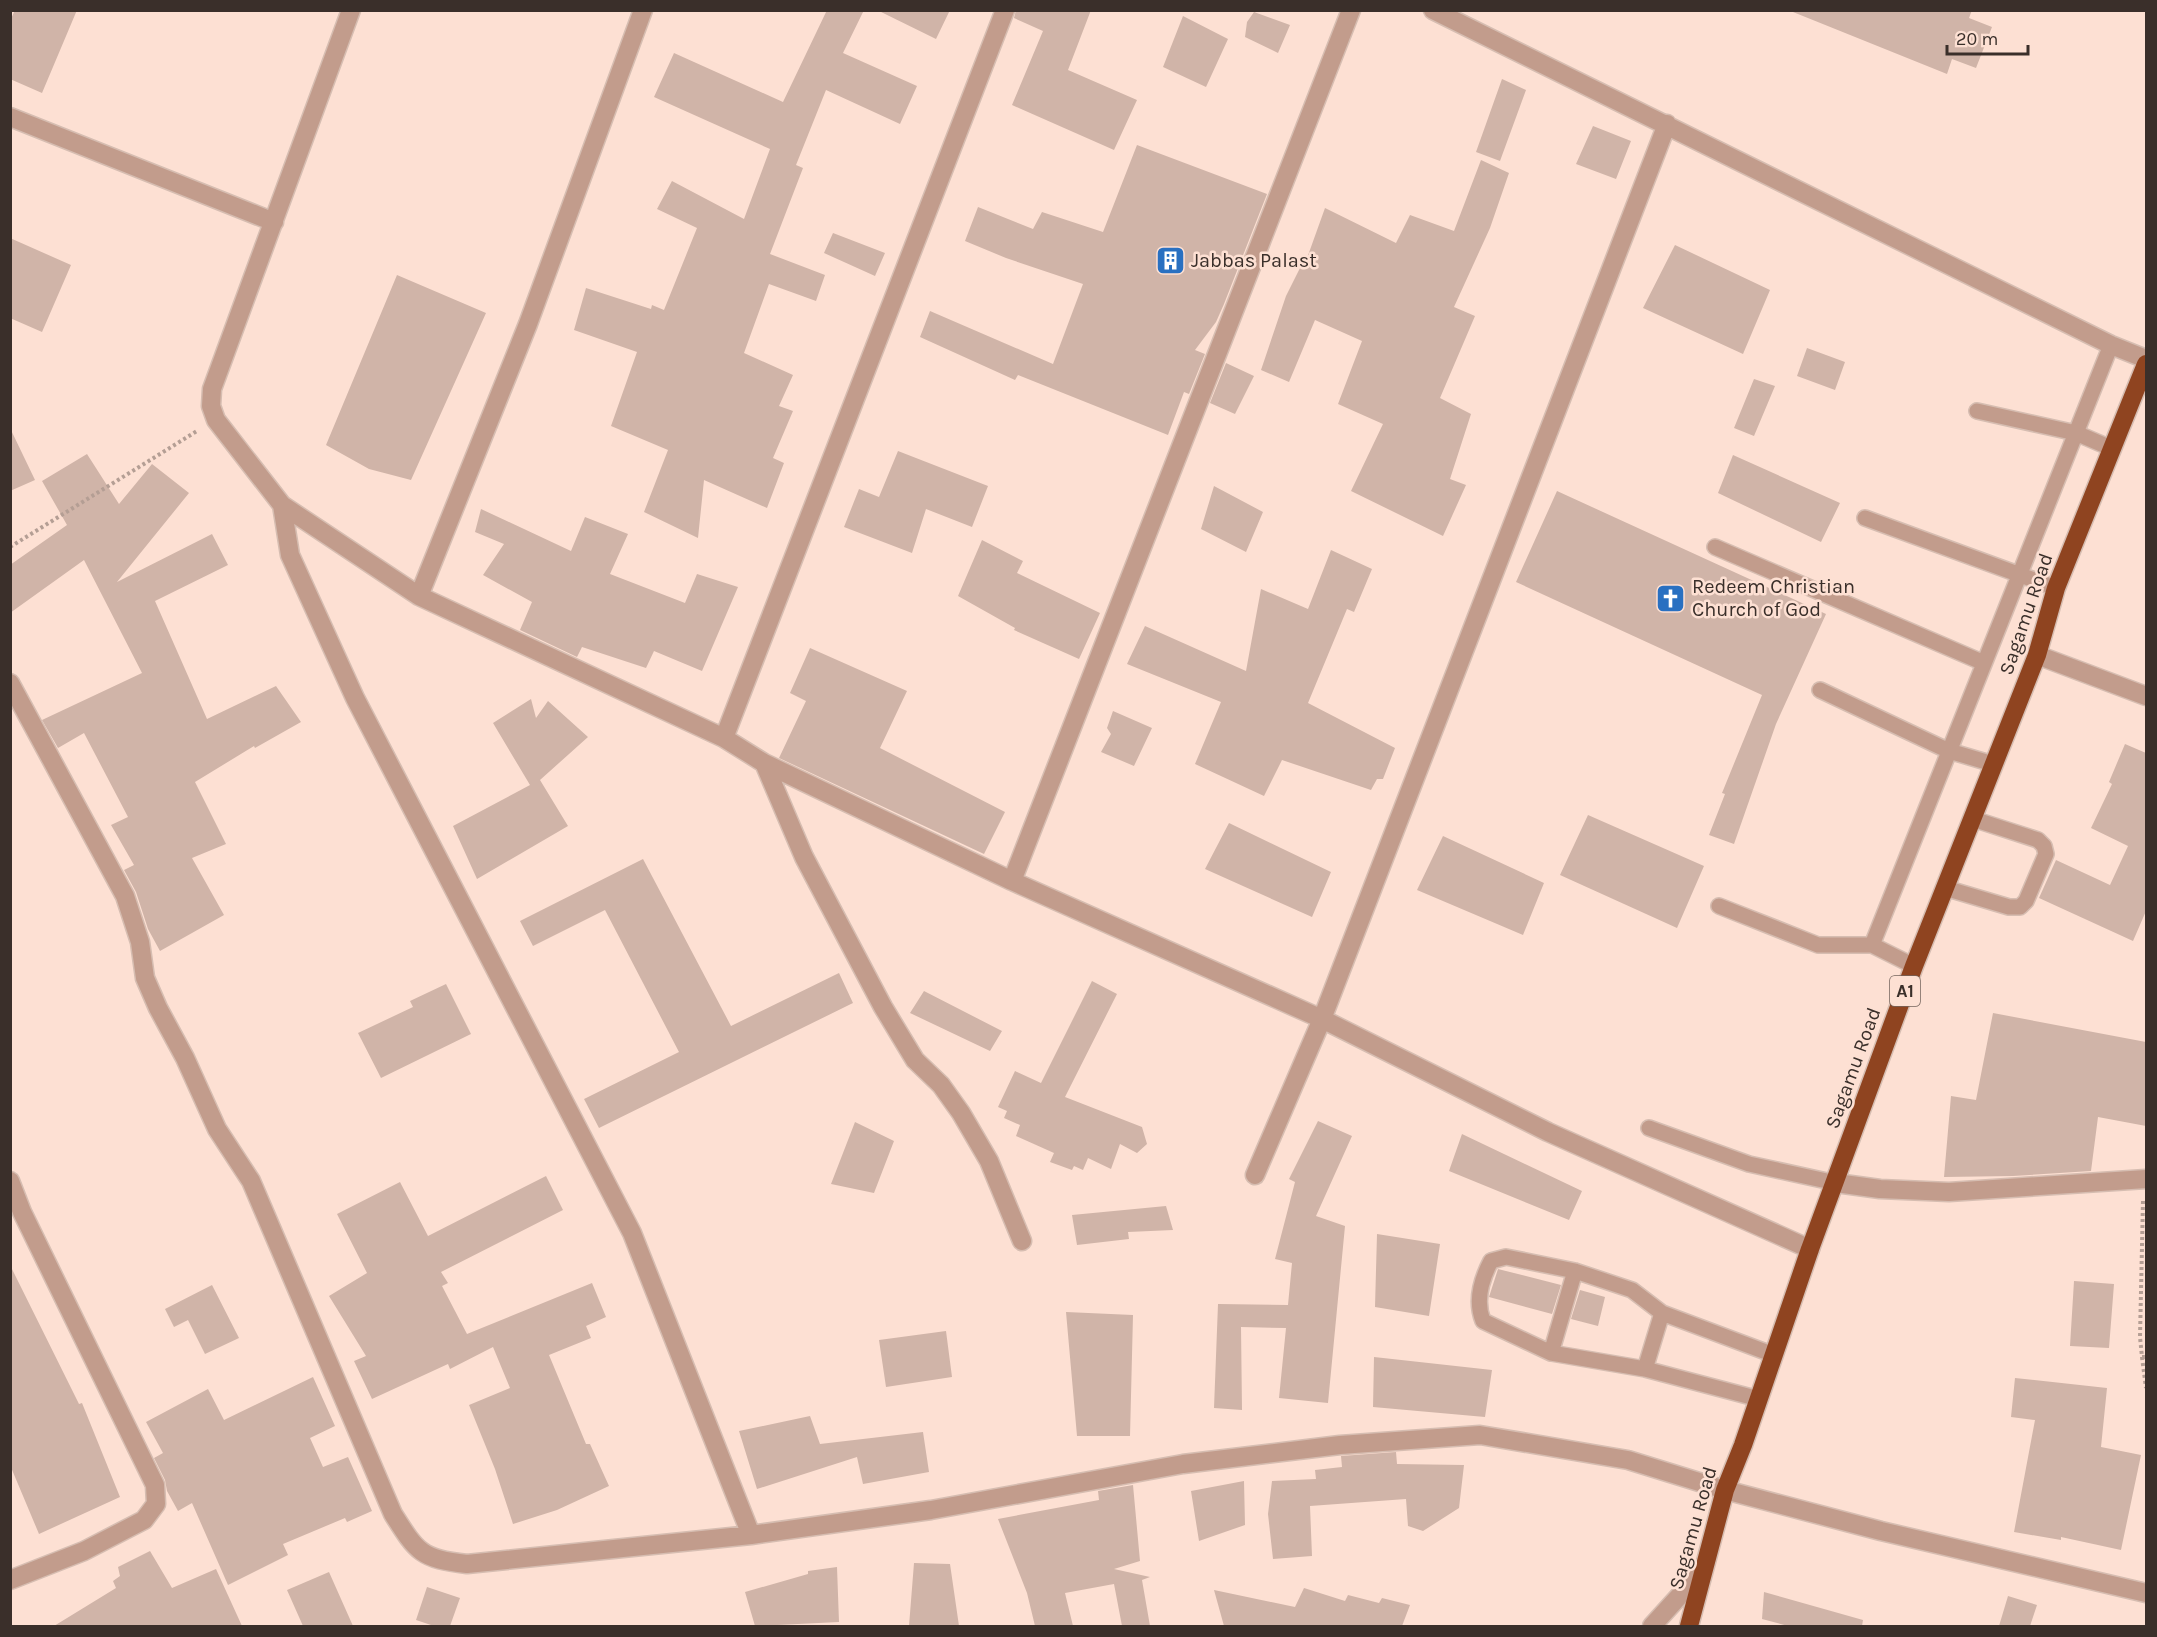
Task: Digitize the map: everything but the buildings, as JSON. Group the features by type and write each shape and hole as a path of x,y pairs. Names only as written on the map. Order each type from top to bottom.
{"highway":[{"name":"Sagamu Road","path":"1689,1626 1725,1490 1760,1400 1810,1249 1914,966 2037,654 2056,588 2146,362"}],"street":[{"path":"351,10 212,389 211,406 216,420 282,505 419,596 724,738 764,763 1012,880 1322,1019 1548,1132 1810,1249"},
{"path":"419,596 528,324 643,10"},
{"path":"724,738 1005,10"},
{"path":"1012,880 1351,10"},
{"path":"1433,10 2146,362"},
{"path":"10,117 274,222"},
{"path":"1254,1175 1322,1019 1667,124"},
{"path":"282,505 290,555 355,698 632,1233 751,1535"},
{"path":"2037,654 2146,696"},
{"path":"10,683 125,896 140,942 145,978 158,1008 185,1058 217,1129 251,1181 393,1514 414,1548 438,1561 467,1564 751,1535 931,1510 1183,1464 1340,1445 1480,1435 1628,1460 1725,1490 1881,1531 2146,1593"},
{"path":"764,763 804,857 883,1007 915,1060 941,1085 961,1113 989,1161 1022,1241"},
{"path":"1836,1183 1880,1190 1949,1192 2145,1179"},
{"path":"10,1181 16,1216 154,1485 156,1504 144,1520 84,1551 10,1580"},
{"path":"1652,1626 1703,1570"}],"lane":[{"path":"1872,945 2111,345"},
{"path":"1977,411 2076,433 2113,449"},
{"path":"1865,518 2018,576 2056,588"},
{"path":"1715,547 1984,663"},
{"path":"1820,690 1949,751 1993,764"},
{"path":"1945,888 2009,907 2020,907 2026,901 2046,854 2044,846 2038,840 1973,819"},
{"path":"1719,906 1818,945 1872,945 1914,966"},
{"path":"1649,1128 1749,1164 1836,1183"},
{"path":"1760,1400 1645,1369 1551,1353 1483,1321 1477,1308 1483,1275 1491,1261 1506,1257 1575,1270 1632,1290 1662,1313 1774,1355"},
{"path":"1551,1353 1575,1270"},
{"path":"1645,1369 1662,1313"}],"path":[{"path":"10,547 216,420"},
{"path":"2145,1179 2140,1337 2146,1388"}],"place":[{"name":"Jabbas Palast","path":"1170,260"},
{"name":"Redeem Christian Church of God","path":"1671,598"}]}
